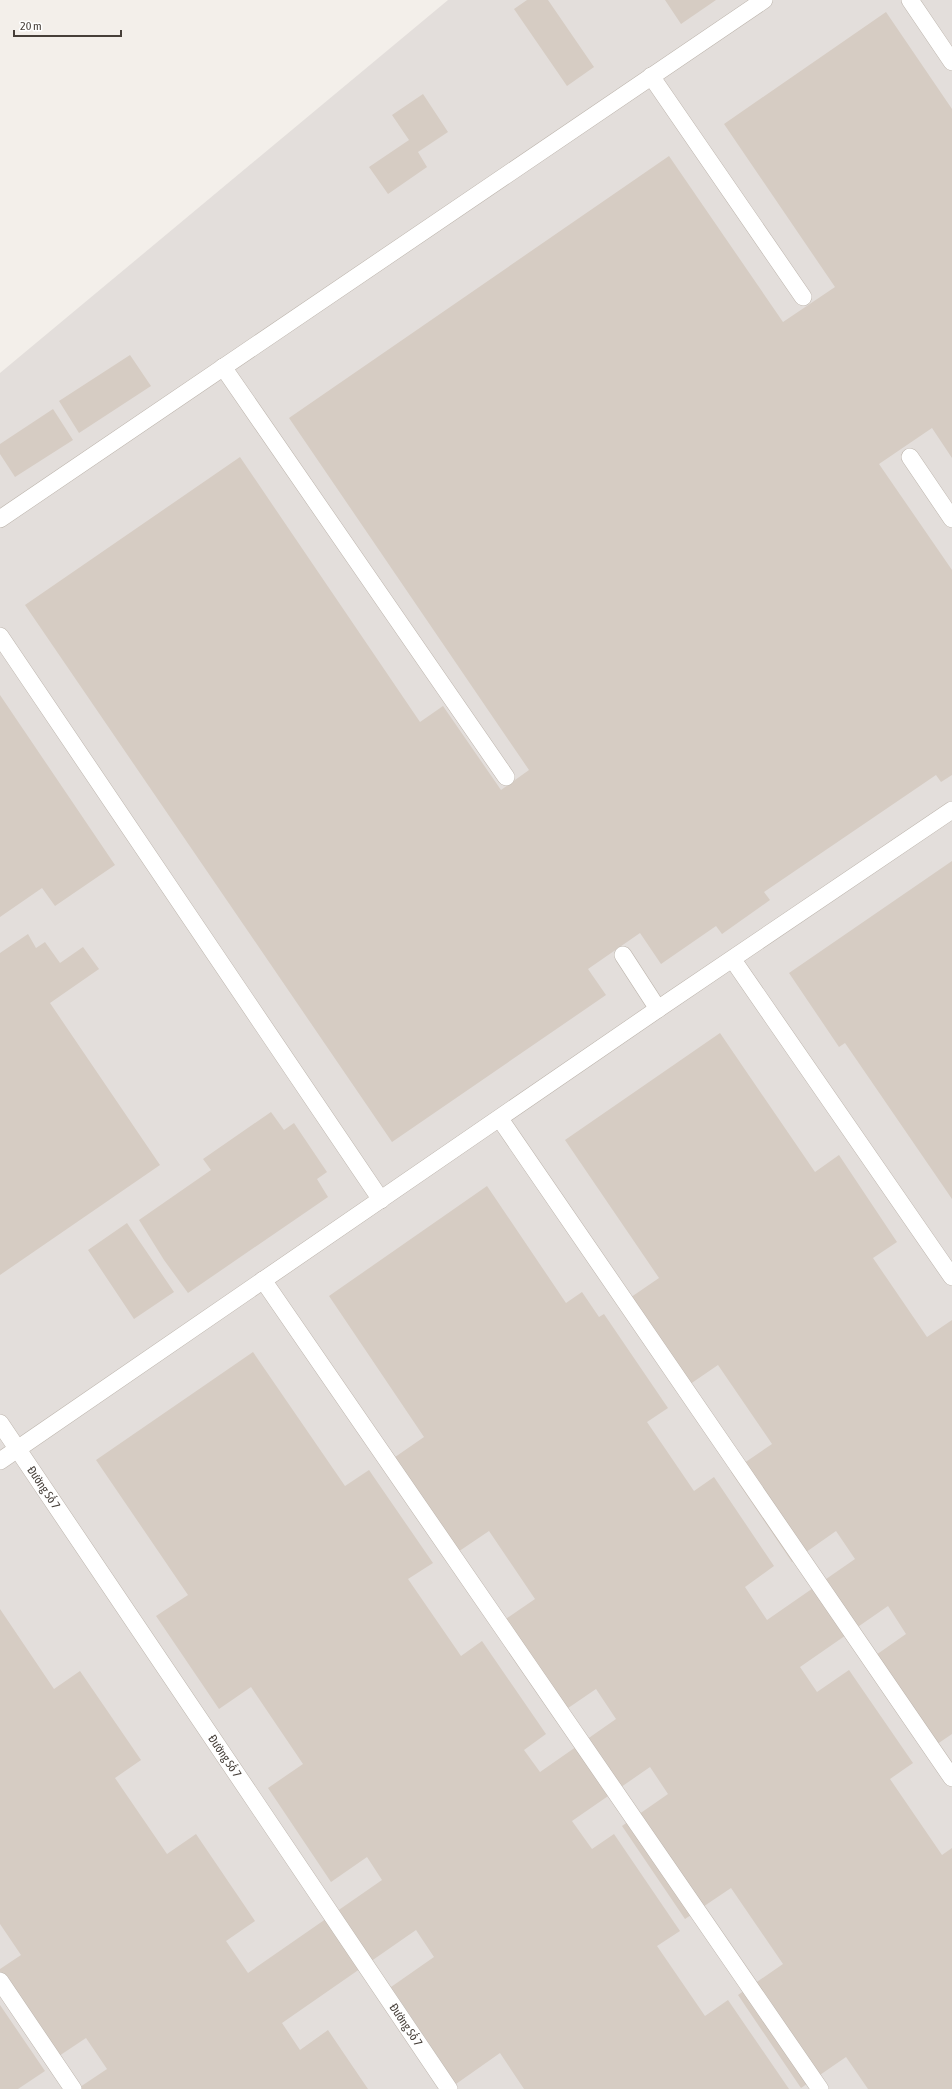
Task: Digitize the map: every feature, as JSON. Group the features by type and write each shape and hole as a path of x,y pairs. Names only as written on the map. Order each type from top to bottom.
{"lane":[{"path":"0,519 764,0"},
{"path":"910,0 952,62"},
{"path":"652,76 803,297"},
{"path":"223,367 506,777"},
{"path":"910,457 952,519"},
{"path":"0,636 381,1200"},
{"path":"0,1461 500,1119 658,1009 733,960 952,810"},
{"path":"623,955 658,1009"},
{"path":"733,960 952,1277"},
{"path":"500,1119 952,1778"},
{"path":"264,1280 820,2089"},
{"name":"Đường Số 7","path":"0,1423 449,2089"},
{"path":"0,1981 73,2089"}],"shaded area":[{"path":"448,0 952,0 952,2089 0,2089 0,373"}],"building":[{"path":"527,0 548,0 594,67 567,86 514,9"},
{"path":"665,0 716,0 681,24"},
{"path":"886,12 952,109 952,458 932,428 879,464 952,570 952,775 941,782 936,775 764,892 770,900 722,934 716,926 661,964 640,933 588,969 606,995 392,1142 25,605 240,457 420,722 443,706 501,790 529,770 289,418 669,156 783,322 835,287 724,124"},
{"path":"423,94 448,132 418,152 427,167 388,194 369,167 409,140 392,115"},
{"path":"130,355 151,386 79,433 59,401"},
{"path":"53,409 73,440 15,477 0,454 0,444"},
{"path":"0,695 115,865 55,906 42,888 0,917"},
{"path":"952,861 952,1199 845,1043 839,1047 789,973"},
{"path":"28,934 36,948 45,942 60,963 83,947 99,969 50,1003 160,1165 0,1275 0,953"},
{"path":"720,1033 815,1172 839,1155 897,1242 873,1258 927,1337 952,1320 952,1734 927,1751 866,1662 906,1634 888,1606 800,1667 817,1692 849,1670 913,1763 890,1779 942,1855 952,1848 952,2089 868,2089 846,2057 801,2088 738,1995 783,1964 731,1888 685,1919 622,1826 668,1794 650,1767 572,1821 592,1849 614,1834 680,1931 657,1946 705,2016 728,2000 789,2089 524,2089 500,2053 456,2084 391,1987 434,1957 416,1930 282,2023 300,2050 328,2030 368,2089 77,2089 107,2069 86,2038 50,2062 0,1988 0,1969 21,1955 0,1924 0,1609 54,1689 80,1671 141,1760 115,1778 167,1854 196,1834 255,1921 226,1941 248,1973 382,1880 367,1857 331,1882 268,1788 303,1764 251,1687 219,1709 156,1616 188,1595 96,1460 253,1352 345,1486 369,1470 433,1563 408,1579 461,1656 482,1641 546,1734 524,1750 540,1772 616,1719 596,1689 555,1717 494,1627 535,1599 489,1531 449,1558 385,1464 424,1437 329,1296 487,1186 566,1303 582,1292 599,1317 604,1314 668,1408 647,1422 694,1491 714,1477 774,1566 745,1587 767,1620 855,1559 836,1531 792,1562 731,1472 772,1444 718,1365 680,1391 621,1304 659,1278 565,1140"},
{"path":"271,1112 284,1130 294,1123 327,1172 317,1179 328,1197 188,1293 164,1260 139,1220 211,1170 203,1159"},
{"path":"127,1223 174,1292 134,1319 88,1250"},
{"path":"0,2005 45,2071 18,2089 0,2089"}]}
